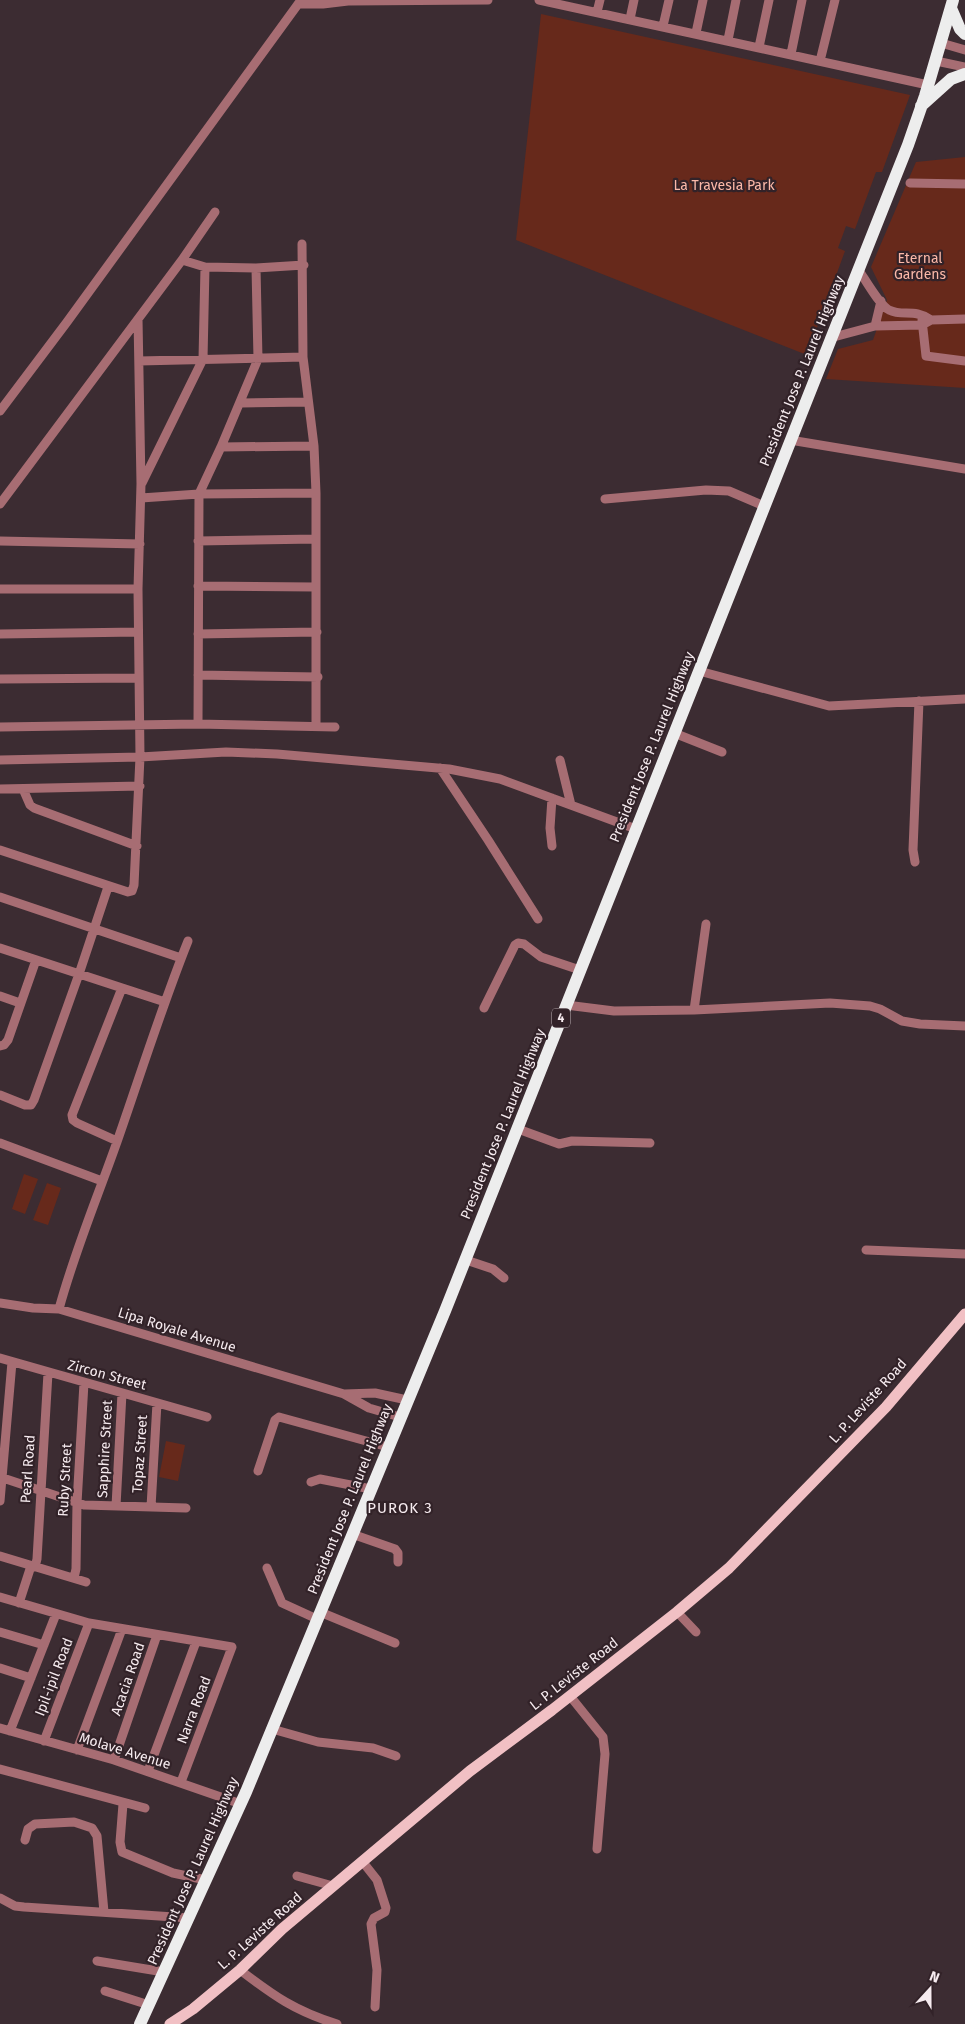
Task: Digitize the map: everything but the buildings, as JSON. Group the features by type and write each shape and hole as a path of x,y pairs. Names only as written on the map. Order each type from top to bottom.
{"highway":[{"path":"952,4 960,28 965,34"},
{"name":"President Jose P. Laurel Highway","path":"140,2024 241,1804 466,1260 858,269 921,106 952,4"},
{"path":"921,106 951,79 965,74"}],"main road":[{"name":"L. P. Leviste Road","path":"170,2024 193,2009 240,1970 282,1929 477,1765 570,1696 730,1568 886,1407 965,1314"}],"street":[{"path":"0,411 300,2 488,0"},
{"path":"539,0 565,2 597,12 928,84"},
{"path":"597,12 600,0"},
{"path":"630,19 634,0"},
{"path":"663,26 669,0"},
{"path":"696,33 703,0"},
{"path":"728,40 736,0"},
{"path":"759,47 769,0"},
{"path":"791,54 802,0"},
{"path":"820,60 835,0"},
{"path":"941,43 965,50"},
{"path":"936,61 965,67"},
{"path":"910,183 965,184"},
{"path":"0,504 182,260 215,212"},
{"path":"302,244 304,265 303,357 314,446 316,493 318,677 316,726"},
{"path":"182,260 205,267 256,268 304,265"},
{"path":"141,484 203,359 205,267"},
{"path":"198,724 199,494 241,402 258,359 256,268"},
{"path":"858,269 886,309 922,314 931,320"},
{"path":"875,326 881,301"},
{"path":"922,314 926,356 965,361"},
{"path":"0,850 108,887 128,892 132,891 137,846 140,786 138,589 141,484 138,319"},
{"path":"830,338 875,326 922,326 931,320 965,319"},
{"path":"139,361 303,357"},
{"path":"241,402 308,402"},
{"path":"790,440 965,469"},
{"path":"221,447 314,446"},
{"path":"605,499 713,490 729,491 764,506"},
{"path":"140,498 199,494 316,493"},
{"path":"198,541 316,539"},
{"path":"0,541 140,544"},
{"path":"198,586 316,587"},
{"path":"0,588 138,589"},
{"path":"0,634 138,632"},
{"path":"198,634 317,632"},
{"path":"700,671 830,706 965,699"},
{"path":"198,675 318,677"},
{"path":"0,678 139,678"},
{"path":"915,862 912,850 919,701"},
{"path":"0,726 198,724 335,727"},
{"path":"674,732 722,752"},
{"path":"0,760 140,757 202,752 269,754 440,768 500,779 636,829"},
{"path":"560,760 571,805"},
{"path":"440,768 538,919"},
{"path":"0,789 140,786"},
{"path":"23,789 30,805 34,808 137,846"},
{"path":"552,798 550,828 552,846"},
{"path":"0,1096 25,1105 31,1105 34,1100 95,929 108,887"},
{"path":"0,897 181,958"},
{"path":"694,1010 706,924"},
{"path":"59,1309 80,1239 188,941"},
{"path":"484,1008 515,945 518,943 524,944 542,957 580,970"},
{"path":"0,948 165,1002"},
{"path":"0,1046 4,1045 8,1040 36,960"},
{"path":"117,1141 77,1123 73,1120 72,1115 122,988"},
{"path":"0,996 20,1003"},
{"path":"566,1005 614,1011 694,1010 830,1003 870,1006 902,1021 920,1024 965,1026"},
{"path":"518,1129 562,1144 572,1141 650,1143"},
{"path":"0,1143 102,1181"},
{"path":"866,1250 965,1254"},
{"path":"466,1260 493,1269 504,1278"},
{"name":"Lipa Royale Avenue","path":"0,1304 59,1309 344,1394 369,1408 400,1417"},
{"name":"Zircon Street","path":"0,1358 207,1417"},
{"path":"0,1500 12,1362"},
{"name":"Pearl Road","path":"19,1603 37,1559 48,1373"},
{"name":"Ruby Street","path":"74,1578 76,1569 76,1503 84,1383"},
{"name":"Sapphire Street","path":"116,1506 122,1393"},
{"name":"Lipa Royale Avenue","path":"344,1394 375,1393 407,1400"},
{"name":"Topaz Street","path":"151,1507 157,1403"},
{"path":"258,1471 275,1420 279,1417 388,1447"},
{"path":"1,1477 76,1503 186,1508"},
{"path":"312,1482 320,1479 371,1489"},
{"path":"352,1534 395,1549 398,1552 398,1562"},
{"path":"0,1556 86,1582"},
{"path":"267,1568 282,1603 394,1643"},
{"path":"0,1596 89,1623 196,1642 148,1771"},
{"path":"677,1612 696,1632"},
{"path":"10,1731 56,1614"},
{"name":"Ipil-ipil Road","path":"44,1741 89,1623"},
{"path":"77,1750 122,1630"},
{"path":"0,1632 44,1645"},
{"name":"Acacia Road","path":"114,1760 157,1635"},
{"name":"Narra Road","path":"181,1782 232,1648 196,1642"},
{"path":"0,1668 31,1678"},
{"path":"570,1696 599,1731 604,1742 605,1754 597,1849"},
{"name":"Molave Avenue","path":"0,1728 114,1760 241,1804"},
{"path":"272,1729 318,1742 373,1748 396,1756"},
{"path":"0,1768 123,1804 145,1808"},
{"path":"123,1804 120,1842 122,1852 172,1873 206,1880"},
{"path":"25,1840 28,1829 35,1824 74,1822 92,1828 97,1836 104,1912"},
{"path":"362,1861 377,1880 386,1908 385,1912 374,1918 371,1924 377,1970 374,2006"},
{"path":"297,1876 333,1886"},
{"path":"0,1898 15,1906 189,1918"},
{"path":"97,1961 164,1972"},
{"path":"240,1970 281,2000 302,2012 337,2024"},
{"path":"106,1991 149,2005"}],"green space":[{"name":"La Travesia Park","path":"541,14 910,95 882,172 876,172 855,229 846,226 838,248 845,251 807,355 516,240"},
{"name":"Eternal Gardens","path":"965,157 965,388 826,379 838,349 873,340 887,300 871,267 916,162"},
{"path":"24,1174 38,1179 25,1214 12,1209"},
{"path":"47,1183 61,1188 48,1225 33,1220"},
{"path":"166,1441 185,1445 178,1481 159,1477"}],"district":[{"name":"PUROK 3","path":"400,1508"}]}
